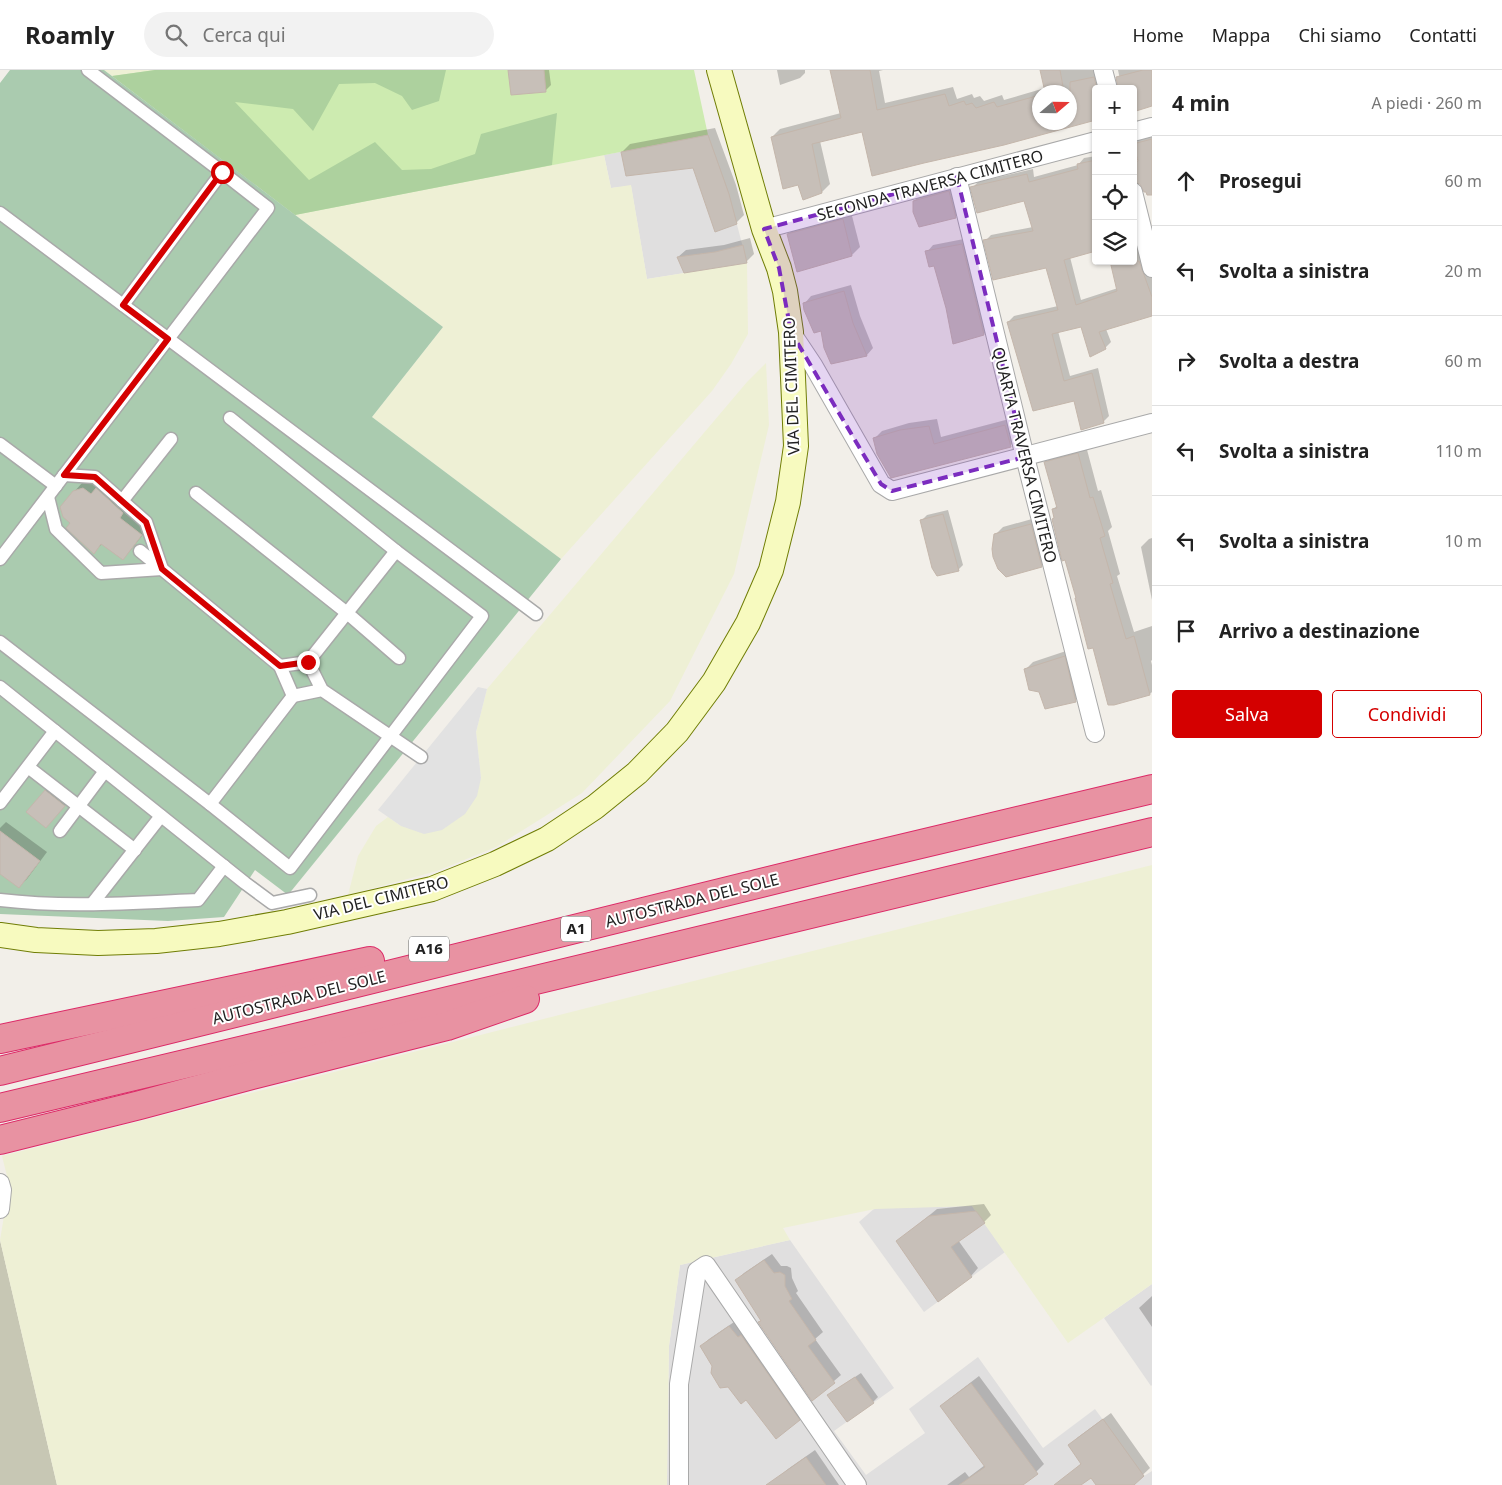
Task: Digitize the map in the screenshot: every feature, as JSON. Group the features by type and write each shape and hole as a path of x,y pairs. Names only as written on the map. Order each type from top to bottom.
{"highway":[{"name":"AUTOSTRADA DEL SOLE","path":"0,1071 858,859 1152,789"},
{"path":"0,1108 1152,832"},
{"name":"A16","path":"0,1039 858,859"},
{"path":"0,1140 140,1106 252,1075 447,1026 691,943"}],"main road":[{"name":"VIA DEL CIMITERO","path":"0,935 36,940 98,944 156,941 219,934 287,922 432,889 495,864 546,839 595,807 637,773 677,732 714,682 748,623 771,570 788,502 796,446 791,332 785,291 779,268 764,229 719,70"}],"street":[{"path":"0,559 268,208 88,70"},
{"path":"1103,70 1107,85"},
{"path":"1137,131 1152,127"},
{"name":"SECONDA TRAVERSA CIMITERO","path":"764,229 1092,142"},
{"path":"123,305 222,172"},
{"name":"QUARTA TRAVERSA CIMITERO","path":"957,177 1095,733"},
{"path":"1137,208 1152,268"},
{"path":"0,213 536,614"},
{"path":"791,332 813,365 881,484 892,491 1152,423"},
{"path":"0,642 290,868 482,616 396,551 230,418"},
{"path":"122,501 171,439"},
{"path":"0,444 60,480 95,477 146,522 162,569"},
{"path":"196,493 347,613 399,658"},
{"path":"48,497 56,529 102,573 162,569"},
{"path":"140,551 280,666 293,696"},
{"path":"280,666 308,662 396,551"},
{"path":"308,662 322,690 421,757"},
{"path":"0,687 272,903 310,895"},
{"path":"210,804 293,696 322,690"},
{"path":"0,803 55,731"},
{"path":"28,767 135,850"},
{"path":"60,830 105,771"},
{"path":"92,904 161,816"},
{"path":"0,900 92,904 198,900 224,866"},
{"path":"0,1209 1,1186"},
{"path":"679,1485 678,1384 697,1270 706,1265 857,1485"}],"highlighted area":[{"path":"957,177 1025,457 892,491 881,484 791,332 779,268 764,229"}],"shaded area":[{"path":"104,70 155,70 112,76"},
{"path":"708,135 729,194 747,263 647,279 631,186 611,188 604,155"},
{"path":"604,155 611,188 631,185 647,279 747,263 748,334 731,364 712,391 561,559 372,417 443,327 295,215"},
{"path":"766,363 769,425 734,574 670,701 582,793 496,847 437,871 348,895 358,856 376,826 388,817 401,826 481,779 476,732 487,689 747,382"},
{"path":"478,687 487,689 476,732 481,778 477,796 465,814 442,830 424,834 401,826 378,810"},
{"path":"1152,865 1152,1284 1068,1343 972,1206 875,1209 783,1228 790,1240 680,1265 669,1346 667,1485 57,1485 0,1240 8,1180 2,1156"},
{"path":"972,1206 1005,1252 924,1312 859,1222 875,1208"},
{"path":"0,1240 57,1485 0,1485"},
{"path":"790,1240 894,1388 834,1431 866,1475 925,1433 909,1409 978,1357 1043,1448 1095,1409 1144,1476 1152,1471 1152,1485 667,1485 669,1346 680,1265"},
{"path":"1152,1284 1152,1385 1151,1386 1104,1318"}],"green space":[{"path":"10,70 104,70 443,327 372,417 561,559 288,895 255,870 224,917 168,921 0,914 0,83"},
{"path":"155,70 694,70 708,135 295,215 112,76"},
{"path":"155,70 446,70 439,101 412,110 402,96 375,83 339,84 313,131 293,109 235,102 309,180 375,142 402,170 431,169 475,154 481,134 557,113 552,165 295,215 112,76"}],"building":[{"path":"508,70 544,70 546,92 511,95"},
{"path":"830,70 870,70 877,110 945,94 949,106 964,101 966,105 972,103 976,108 994,102 997,107 1032,97 1032,130 1059,130 872,176 862,132 812,144 822,193 803,200 798,185 783,189 771,137 841,118"},
{"path":"1040,70 1060,70 1063,85 1043,85"},
{"path":"1143,70 1152,70 1152,106 1137,111 1137,85 1117,85 1116,77"},
{"path":"1094,77 1096,85 1092,85 1092,121 1077,125 1077,85 1070,85 1070,82"},
{"path":"708,135 729,194 737,224 715,232 693,168 626,176 621,152"},
{"path":"1152,139 1152,195 1147,195 1140,184 1137,183 1137,143"},
{"path":"1092,161 1092,252 1064,260 1076,305 1117,291 1111,265 1137,265 1137,261 1139,261 1152,297 1152,316 1099,332 1106,349 1090,357 1081,327 1052,334 1064,381 1092,373 1104,423 1081,430 1074,401 1033,411 1007,322 1058,310 1046,268 993,280 983,240 1033,231 1024,201 977,213 970,187 1027,174 1029,182 1078,169 1077,164"},
{"path":"949,191 956,218 919,227 913,212 913,201"},
{"path":"843,219 852,256 797,272 787,234"},
{"path":"962,244 984,335 953,344 946,308 934,266 929,267 925,251"},
{"path":"743,245 747,263 684,273 677,257 715,252"},
{"path":"844,291 853,323 867,356 831,364 824,348 821,331 814,333 803,303"},
{"path":"1005,425 1011,447 891,478 877,454 873,438 900,430 929,426 934,444"},
{"path":"1078,453 1090,498 1093,497 1105,536 1100,538 1113,583 1110,584 1126,639 1134,636 1150,695 1114,705 1108,705 1093,648 1088,649 1076,598 1065,560 1062,561 1052,519 1054,518 1052,509 1057,508 1044,462"},
{"path":"83,488 91,494 96,488 123,513 120,518 142,535 123,560 101,544 94,554 66,528 70,523 63,517 60,507 73,491"},
{"path":"943,514 959,571 937,576 932,568 920,520"},
{"path":"1031,524 1042,567 1006,577 998,569 993,557 994,534"},
{"path":"1065,656 1076,702 1045,709 1039,692 1029,690 1024,669"},
{"path":"45,790 65,806 46,828 26,812"},
{"path":"0,831 40,861 19,888 0,874"},
{"path":"976,1211 985,1223 951,1247 972,1277 938,1302 896,1241 929,1216"},
{"path":"764,1260 774,1273 780,1272 785,1275 785,1286 792,1299 789,1301 816,1340 808,1346 835,1383 812,1401 758,1322 761,1321 735,1280"},
{"path":"729,1326 738,1337 741,1335 800,1420 776,1439 746,1400 741,1404 728,1387 720,1388 711,1373 712,1366 700,1346"},
{"path":"855,1377 874,1403 847,1422 827,1395"},
{"path":"971,1383 1038,1474 1023,1485 959,1485 985,1467 940,1406"},
{"path":"1103,1419 1144,1476 1134,1485 1096,1485 1091,1478 1081,1485 1054,1485 1081,1464 1068,1445"},
{"path":"806,1457 826,1485 766,1485"}],"route":[{"path":"222,172 123,305 168,339 64,475 95,477 146,522 162,569 280,666 308,662"}]}
